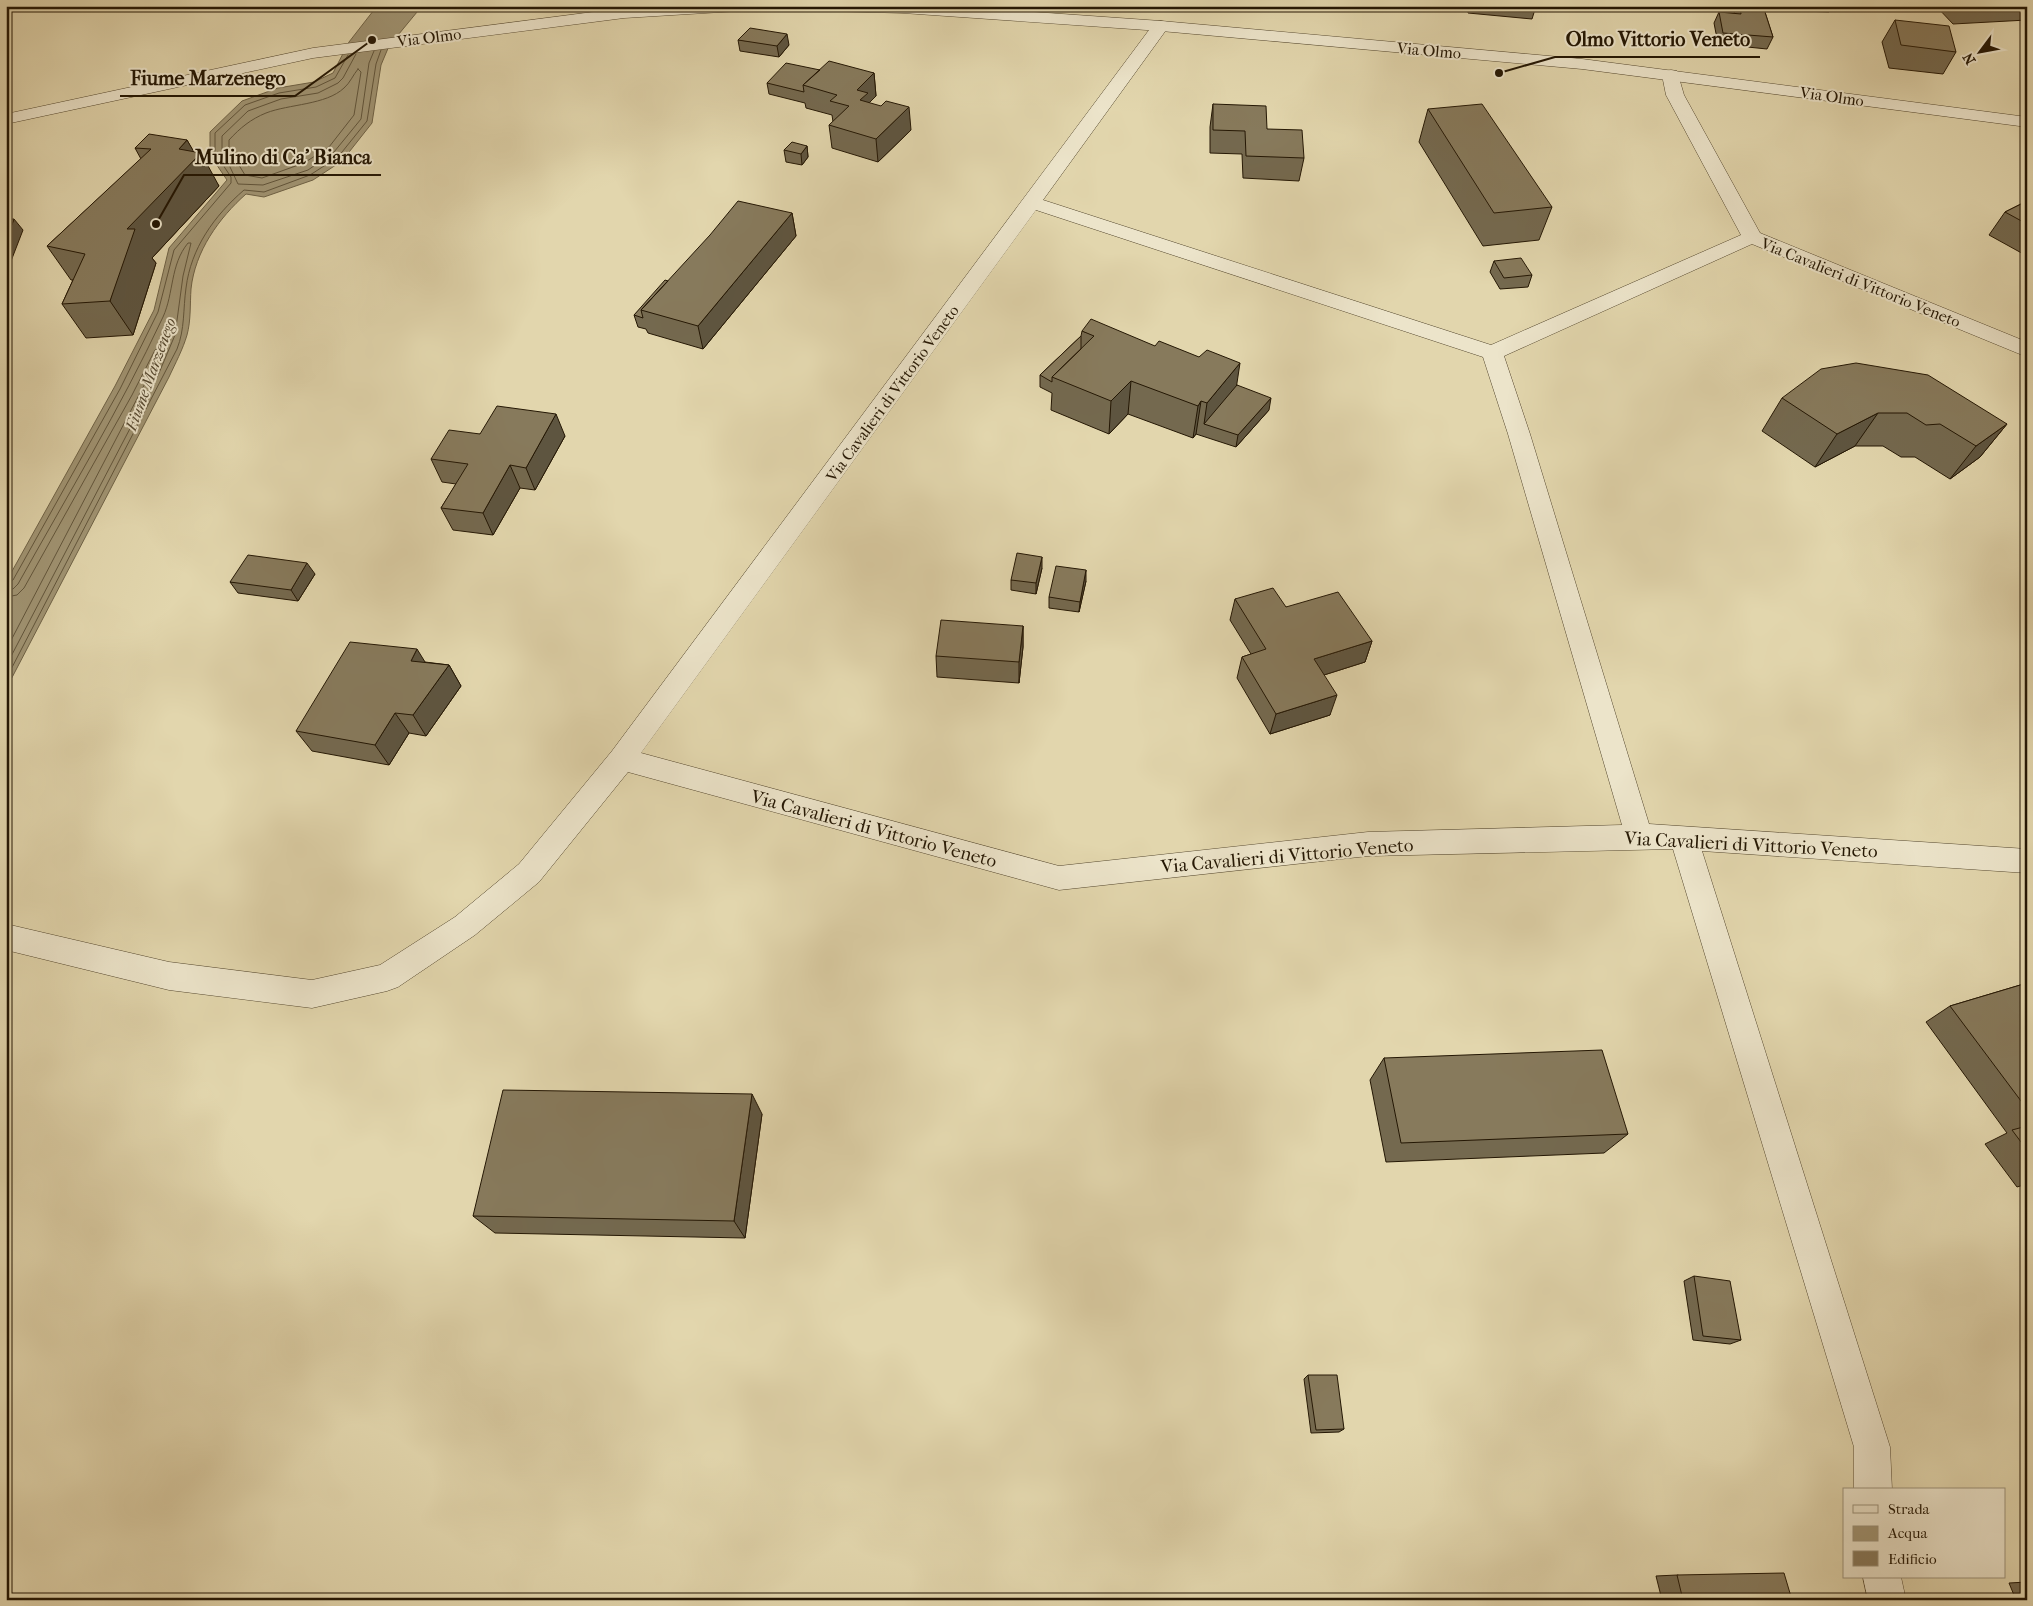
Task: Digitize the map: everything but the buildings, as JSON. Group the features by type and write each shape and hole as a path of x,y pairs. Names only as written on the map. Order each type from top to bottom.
{"street":[{"name":"Via Olmo","path":"13,118 313,53 624,13 738,6"},
{"name":"Via Olmo","path":"829,6 903,8 1162,26 1582,64 2027,122"},
{"name":"Via Cavalieri di Vittorio Veneto","path":"6,937 169,976 312,994 387,977 466,926 529,873 622,759 1162,26"},
{"name":"Via Cavalieri di Vittorio Veneto","path":"1671,75 1675,95 1752,237 2027,350"},
{"path":"1032,203 1492,353 1752,237"},
{"path":"1492,353 1522,444 1639,837"},
{"name":"Via Cavalieri di Vittorio Veneto","path":"622,759 1059,878 1368,844 1639,837 1684,838 2027,861"},
{"path":"1684,838 1872,1447 1873,1488"},
{"path":"1882,1578 1887,1600"}],"water":[{"path":"377,6 422,6 389,46 381,65 372,123 342,161 313,180 264,197 246,194 236,203 210,236 197,262 193,275 188,330 179,356 6,689 6,582 115,386 154,310 169,248 227,180 210,155 210,132 242,101 278,88 314,82 333,73 349,42"}],"place":[{"name":"Fiume Marzenego","path":"372,40"},
{"name":"Olmo Vittorio Veneto","path":"1499,73"},
{"name":"Mulino di Ca’ Bianca","path":"156,224"}]}
